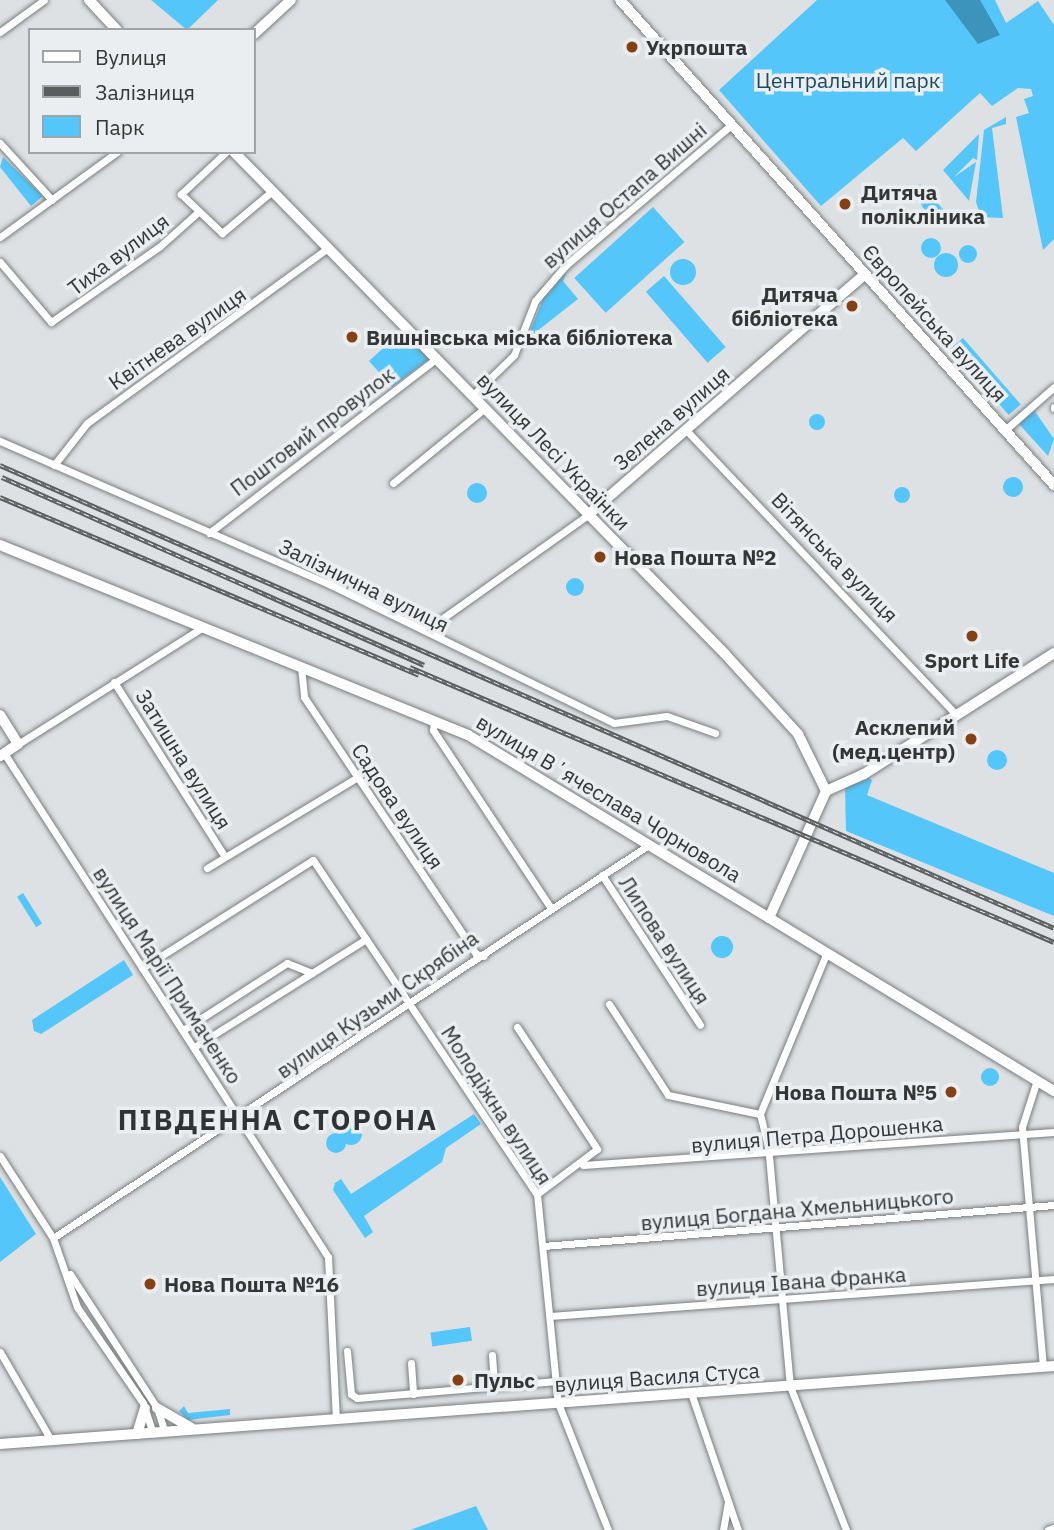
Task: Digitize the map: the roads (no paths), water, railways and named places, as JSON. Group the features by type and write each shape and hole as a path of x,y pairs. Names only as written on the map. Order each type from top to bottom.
{"street":[{"path":"0,32 44,0"},
{"path":"89,0 115,28"},
{"path":"256,32 290,0"},
{"name":"Європейська вулиця","path":"620,0 1054,485"},
{"name":"вулиця Остапа Вишні","path":"472,396 514,355 535,300 566,265 731,125"},
{"path":"0,143 52,200"},
{"path":"0,237 114,154"},
{"name":"Тиха вулиця","path":"0,262 43,319 56,321 198,212 183,190 224,154"},
{"name":"вулиця Лесі Українки","path":"236,154 589,514 798,734 826,791"},
{"path":"198,212 222,233 272,191"},
{"name":"Квітнева вулиця","path":"54,465 88,423 328,248"},
{"name":"Зелена вулиця","path":"426,630 589,514 865,274"},
{"name":"Поштовий провулок","path":"209,533 437,358"},
{"path":"1005,430 1054,387"},
{"path":"393,483 485,408"},
{"name":"Вітянська вулиця","path":"686,429 955,713"},
{"name":"Залізнична вулиця","path":"0,441 426,630 614,723 667,716 715,733"},
{"name":"вулиця Вʼячеслава Чорновола","path":"0,545 434,721 509,757 1054,1091"},
{"path":"2,755 203,627"},
{"path":"769,918 812,816 826,791 864,774 955,713 1054,653"},
{"name":"Садова вулиця","path":"300,667 304,697 480,955"},
{"name":"Затишна вулиця","path":"114,682 224,855"},
{"path":"0,715 18,744"},
{"path":"434,721 433,730 550,907"},
{"name":"вулиця Марії Примаченко","path":"2,755 328,1257 336,1420"},
{"name":"Затишна вулиця","path":"207,868 224,855 358,776"},
{"name":"вулиця Кузьми Скрябіна","path":"53,1238 240,1119 550,907 651,844"},
{"name":"Молодіжна вулиця","path":"142,968 313,860 537,1194 558,1403 608,1530"},
{"name":"Липова вулиця","path":"602,875 700,1025"},
{"path":"194,1047 366,939"},
{"path":"827,952 760,1114 769,1156 790,1386 846,1530"},
{"path":"183,1030 287,963 312,973"},
{"path":"609,1004 668,1095 760,1114"},
{"path":"517,1027 595,1144 596,1154 537,1194"},
{"path":"1037,1080 1023,1135 1036,1280 1049,1366"},
{"name":"вулиця Петра Дорошенка","path":"583,1165 769,1156 1054,1132"},
{"path":"0,1156 53,1238 68,1270 157,1408 168,1420 202,1430"},
{"name":"вулиця Богдана Хмельницького","path":"542,1246 1054,1205"},
{"path":"68,1270 77,1307 145,1408 153,1433"},
{"name":"вулиця Івана Франка","path":"550,1316 1054,1279"},
{"path":"347,1351 351,1394 357,1398 555,1381"},
{"path":"0,1352 51,1440"},
{"path":"492,1355 494,1387"},
{"path":"411,1363 413,1394"},
{"name":"вулиця Василя Стуса","path":"0,1444 1049,1366"},
{"path":"691,1393 738,1530"},
{"path":"137,1434 145,1408"},
{"path":"157,1408 165,1432"},
{"path":"723,1530 728,1499"},
{"path":"1048,1530 1053,1528"}],"railway":[{"path":"0,465 1054,928"},
{"path":"2,477 424,665"},
{"path":"0,497 419,675"},
{"path":"410,667 1054,942"}],"place":[{"name":"Укрпошта","path":"632,47"},
{"name":"Дитяча полікліника","path":"845,204"},
{"name":"Дитяча бібліотека","path":"852,306"},
{"name":"Вишнівська міська бібліотека","path":"352,337"},
{"name":"Нова Пошта №2","path":"600,557"},
{"name":"Sport Life","path":"972,636"},
{"name":"Асклепий (мед.центр)","path":"971,739"},
{"name":"Нова Пошта №5","path":"951,1092"},
{"name":"Нова Пошта №16","path":"150,1284"},
{"name":"Пульс","path":"458,1380"}],"district":[{"name":"ПІВДЕННА СТОРОНА","path":"278,1120"}],"park label":[{"name":"Центральний парк","path":"848,80"}]}
